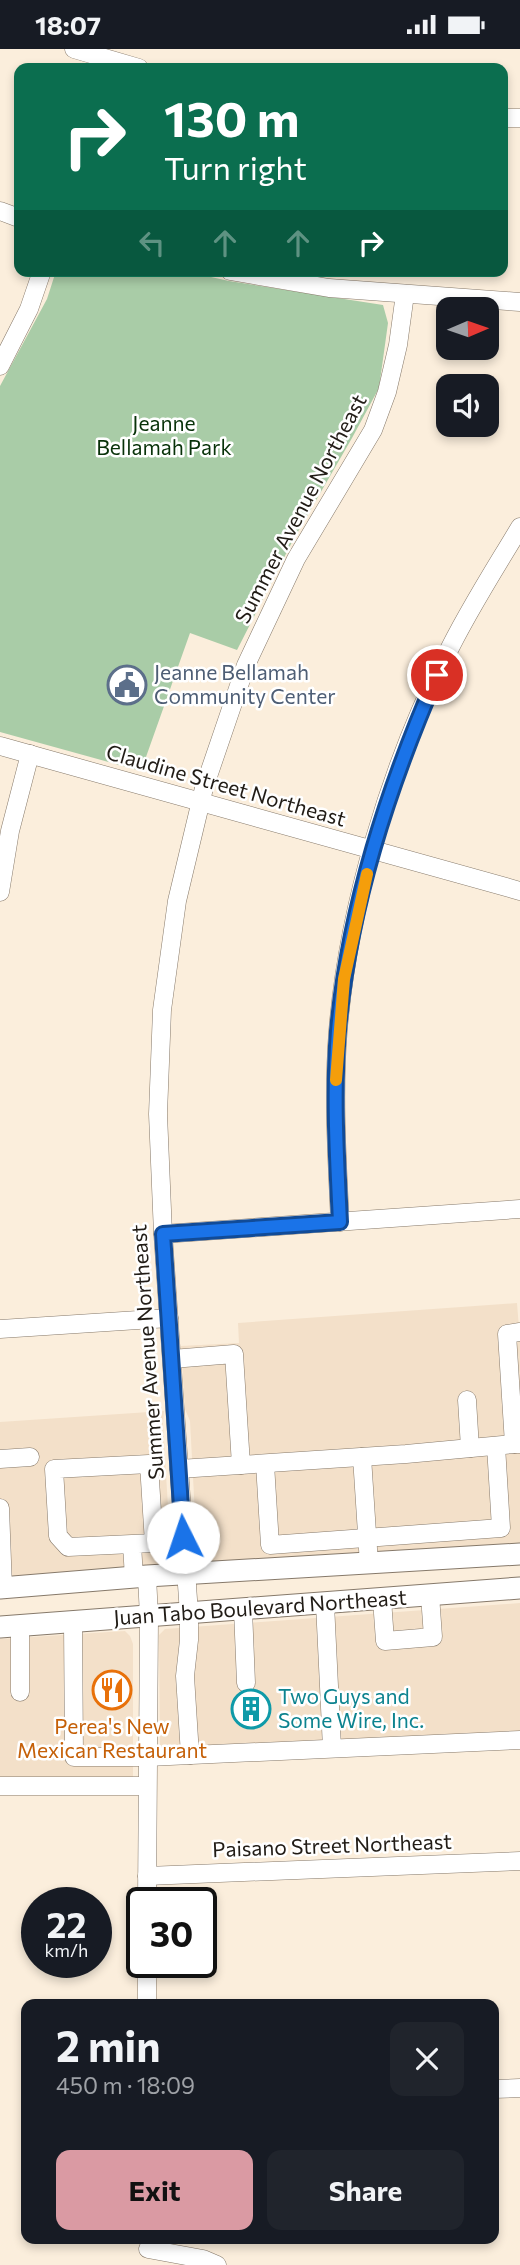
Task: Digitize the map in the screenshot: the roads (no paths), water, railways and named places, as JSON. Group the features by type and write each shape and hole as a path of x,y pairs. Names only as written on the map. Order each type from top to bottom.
{"main road":[{"name":"Juan Tabo Boulevard Northeast","path":"2,1588 520,1554"},
{"name":"Juan Tabo Boulevard Northeast","path":"10,1627 520,1588"}],"street":[{"path":"74,49 122,63"},
{"path":"0,366 29,309 40,277"},
{"path":"265,277 328,288 520,302"},
{"name":"Summer Avenue Northeast","path":"190,1755 185,1676 189,1614 163,1234 158,1114 162,1010 177,901 217,745 251,653 296,559 373,430 387,392 398,345 405,293"},
{"path":"340,1222 335,1098 338,1030 353,932 372,851 411,735 446,655 520,527"},
{"name":"Claudine Street Northeast","path":"0,746 520,891"},
{"path":"0,893 10,831 30,754"},
{"path":"163,1234 520,1209"},
{"path":"0,1329 169,1318"},
{"path":"265,1464 270,1545 501,1528 510,1445 507,1334 520,1332"},
{"path":"172,1359 234,1355 241,1465"},
{"path":"467,1400 470,1448"},
{"path":"179,1469 510,1445"},
{"path":"0,1459 30,1457"},
{"path":"362,1457 369,1564"},
{"path":"149,1464 154,1543 132,1544 68,1547 58,1536 54,1469 149,1464"},
{"path":"0,1508 2,1588"},
{"path":"132,1544 149,1617 147,1887"},
{"path":"382,1599 385,1640 409,1639 433,1637 430,1595"},
{"path":"326,1604 332,1748"},
{"path":"243,1610 246,1683"},
{"path":"73,1622 74,1757 148,1757 520,1740"},
{"path":"10,1627 20,1692"},
{"path":"0,1786 146,1786"},
{"name":"Paisano Street Northeast","path":"147,1876 520,1861"},
{"path":"147,1978 147,1999"},
{"path":"499,2089 520,2088"},
{"path":"148,2251 203,2259 218,2265"}],"place":[{"name":"Jeanne Bellamah Community Center","path":"127,685"},
{"name":"Perea's New Mexican Restaurant","path":"112,1690"},
{"name":"Two Guys and Some Wire, Inc.","path":"251,1709"}],"park label":[{"name":"Jeanne Bellamah Park","path":"164,436"}]}
